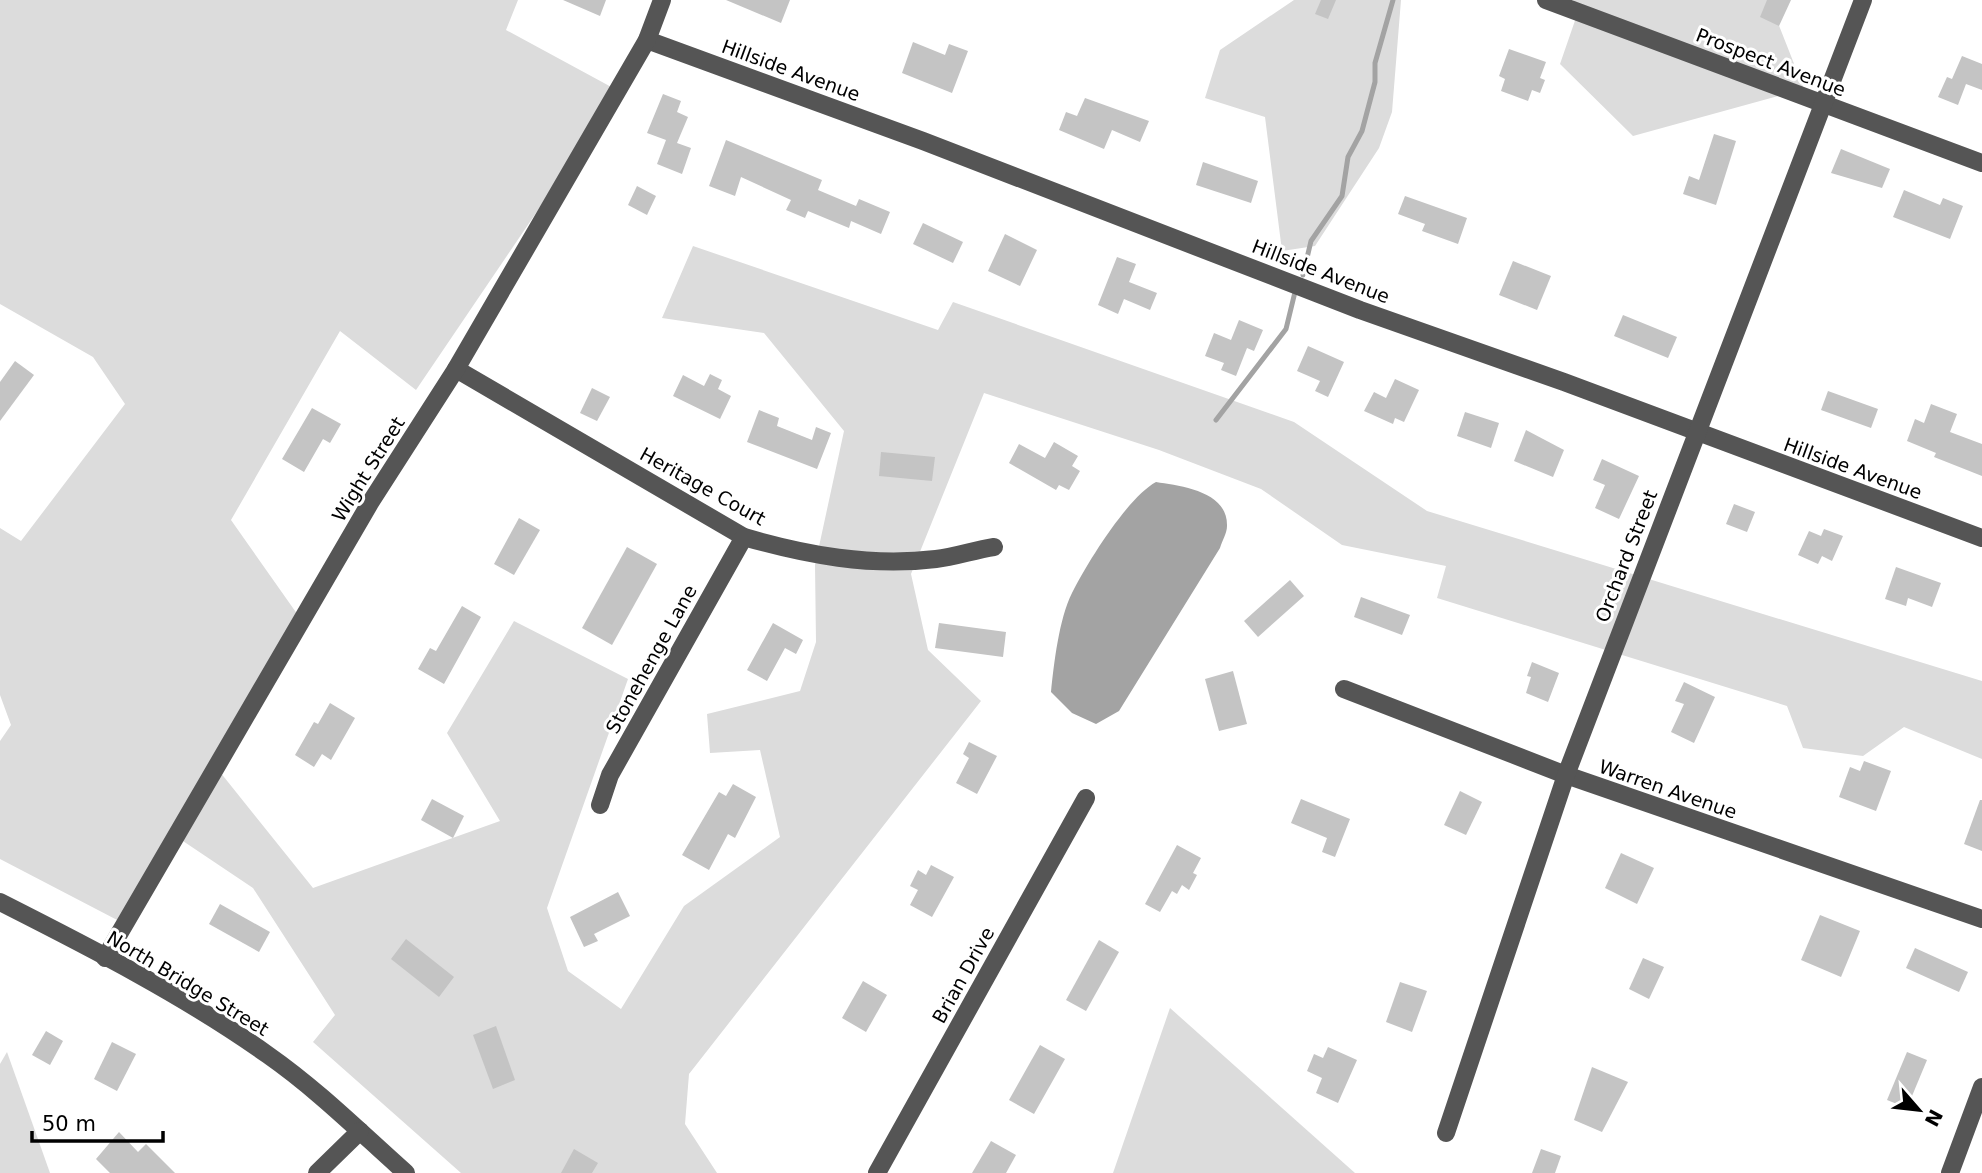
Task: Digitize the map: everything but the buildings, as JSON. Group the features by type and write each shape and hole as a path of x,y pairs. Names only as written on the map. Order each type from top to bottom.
{"street":[{"name":"Wight Street","path":"105,958 370,503 456,369 647,40 662,0"},
{"name":"Prospect Avenue","path":"1546,0 1982,163"},
{"name":"Orchard Street","path":"1446,1133 1566,775 1695,432 1825,105 1863,0"},
{"name":"Hillside Avenue","path":"647,40 923,141 1360,310 1982,538"},
{"name":"Heritage Court","path":"456,369 744,537 790,550 880,562 938,559 994,547"},
{"name":"Stonehenge Lane","path":"600,805 610,775 744,537"},
{"name":"Warren Avenue","path":"1344,689 1566,775 1982,919"},
{"name":"Brian Drive","path":"877,1173 1086,798"},
{"name":"North Bridge Street","path":"1,906 105,958 214,1019 319,1094 406,1173"},
{"path":"1950,1173 1982,1087"},
{"path":"317,1173 360,1131"}],"shaded area":[{"path":"0,0 518,0 506,30 615,89 603,114 416,390 340,331 231,520 300,618 212,762 313,888 500,821 447,733 514,621 628,679 547,908 568,971 621,1009 684,906 780,837 760,750 710,753 707,714 800,691 816,642 815,565 844,431 764,333 662,318 693,246 938,330 953,302 1294,422 1427,511 1982,681 1982,759 1904,727 1863,756 1803,748 1787,706 1437,598 1446,566 1342,545 1261,489 1159,450 984,393 911,574 928,650 981,701 689,1074 685,1124 717,1173 461,1173 313,1042 335,1015 253,888 171,833 121,922 0,859 0,741 11,725 0,695 0,528 21,541 125,404 93,357 0,304"},
{"path":"1294,0 1401,0 1392,112 1379,148 1315,246 1282,251 1265,117 1205,98 1220,50"},
{"path":"1573,0 1769,0 1804,89 1633,136 1560,64 1579,9"},
{"path":"1156,482 1190,488 1212,498 1225,514 1226,531 1220,548 1119,711 1096,724 1072,713 1051,692 1060,628 1072,593 1098,549 1133,501"},
{"path":"1170,1008 1355,1173 1113,1173"},
{"path":"7,1052 50,1173 0,1173 0,1064"}],"waterway":[{"path":"1303,275 1311,241 1342,196 1348,157 1362,131 1375,82 1375,63 1393,0"},
{"path":"1216,420 1286,329 1295,292"}]}
